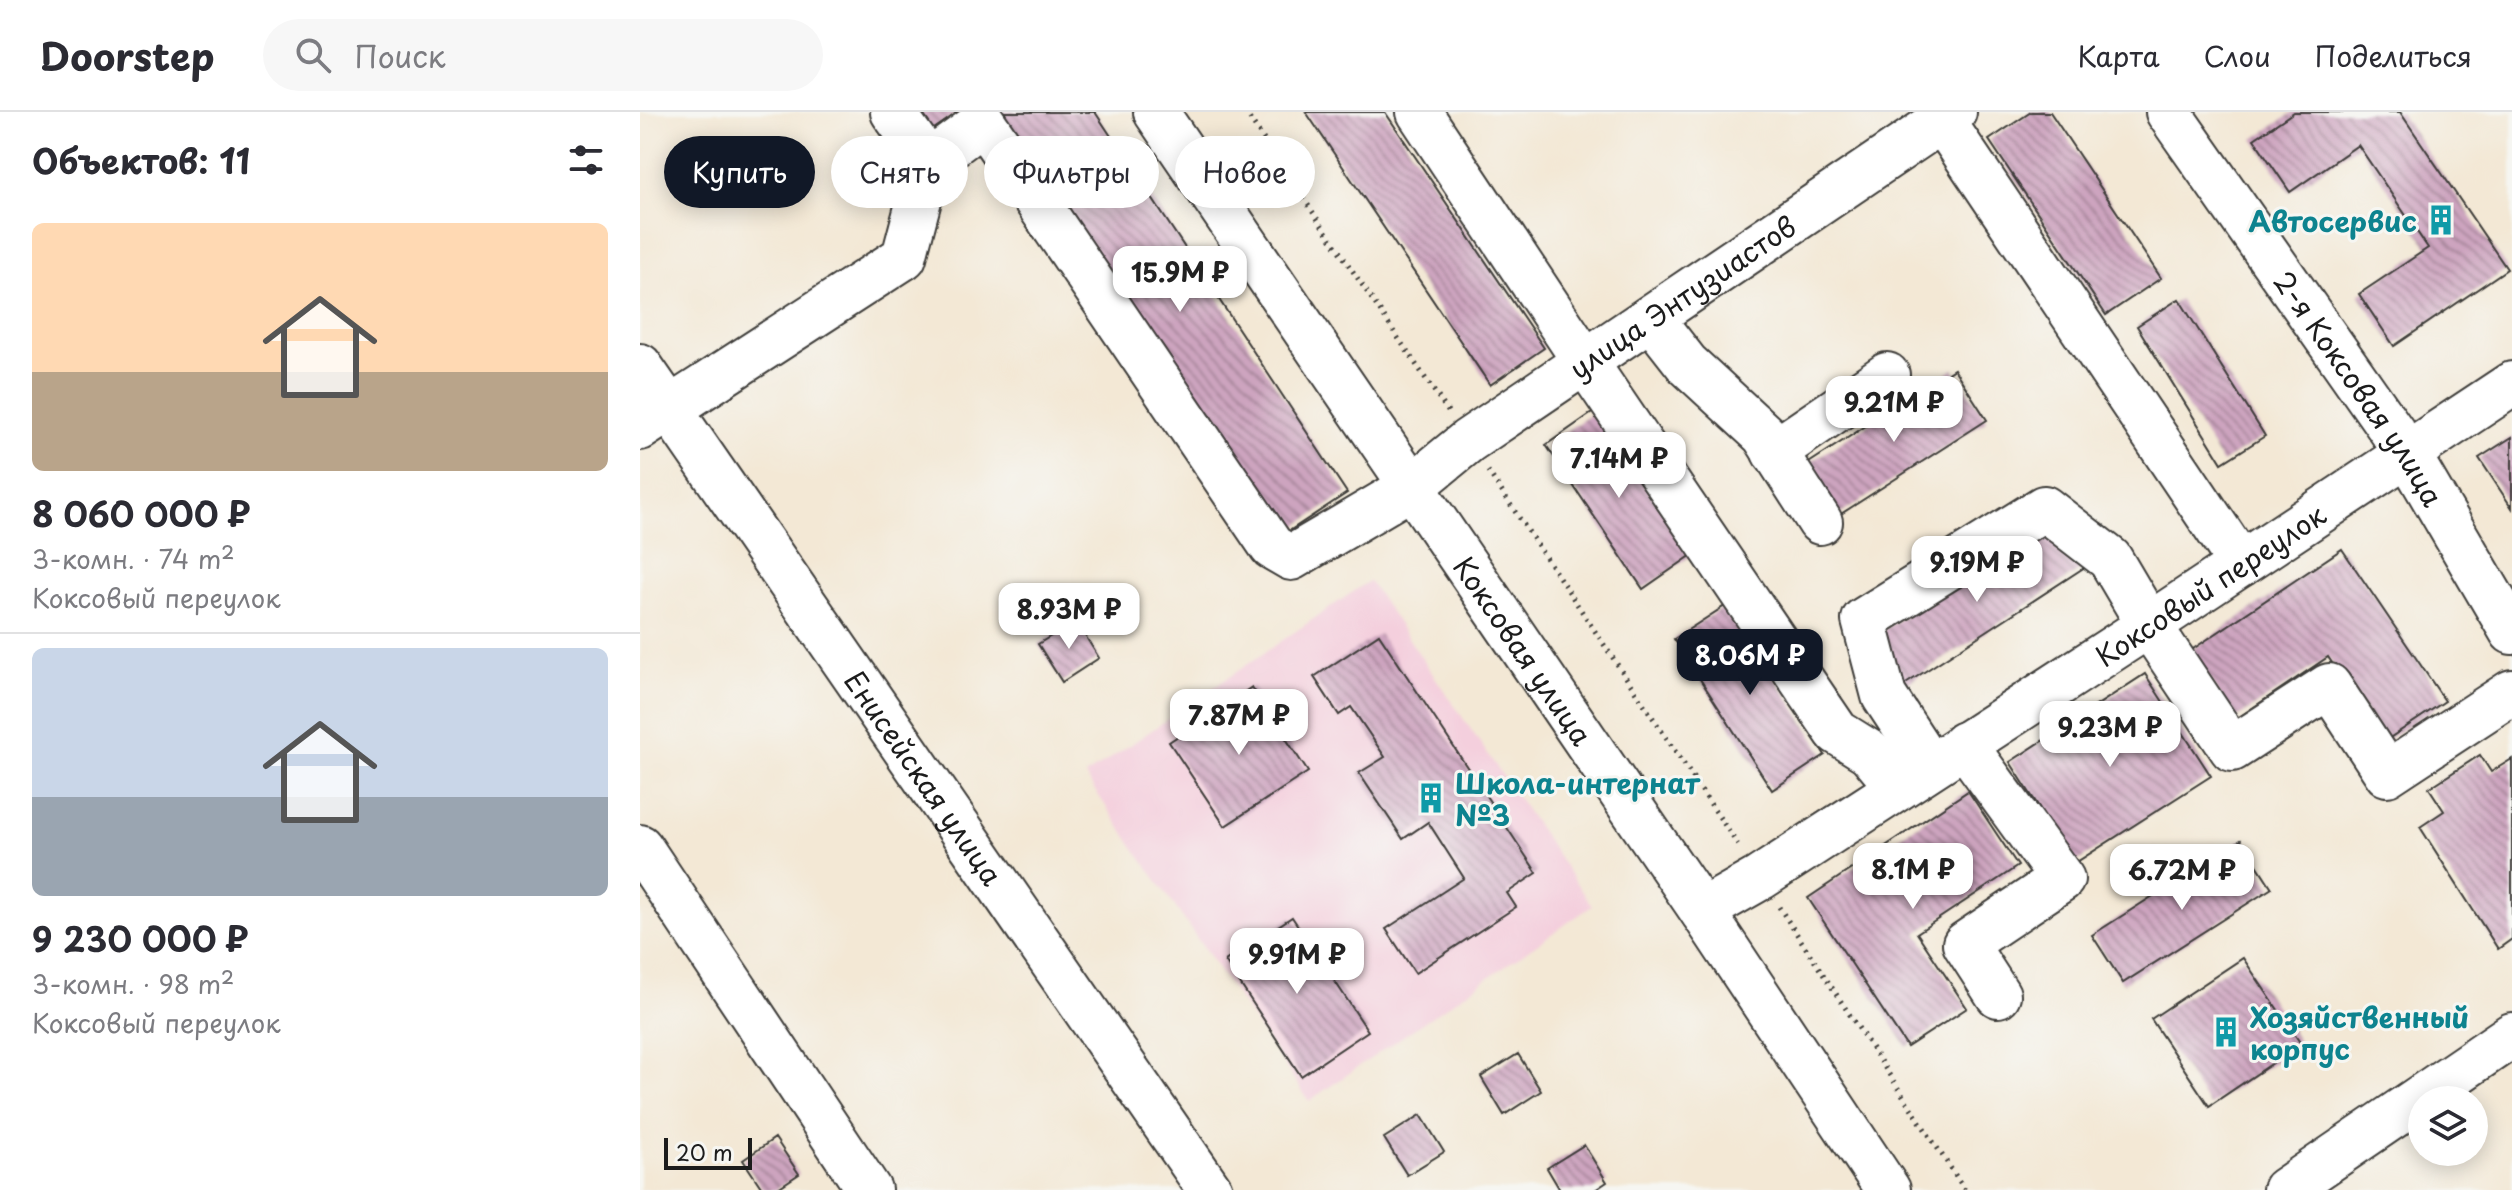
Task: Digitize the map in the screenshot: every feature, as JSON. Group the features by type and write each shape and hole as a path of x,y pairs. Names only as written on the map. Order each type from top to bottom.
{"street":[{"path":"893,112 910,136"},
{"name":"Коксовая улица","path":"1156,112 1702,911 1888,1190"},
{"path":"1419,112 1837,732 1869,752 1931,765"},
{"name":"2-я Коксовая улица","path":"2168,112 2408,454 2512,632"},
{"path":"1948,116 2241,564"},
{"name":"улица Энтузиастов","path":"964,136 983,122 1272,547 1291,558 1413,486 1468,441 1948,116"},
{"path":"655,418 904,257 917,208"},
{"path":"1651,318 1687,364 1764,435 1820,522"},
{"name":"Енисейская улица","path":"640,366 655,418 1210,1190"},
{"path":"1774,452 1887,375"},
{"name":"Коксовый переулок","path":"1702,911 1760,878 2149,625 2512,384"},
{"path":"1998,995 1965,944 2062,879 1931,765 1884,696 1864,620 2044,508 2110,559 2149,625 2232,749 2329,686 2387,774 2512,692"},
{"path":"640,847 869,1190"},
{"path":"2285,1190 2512,1035"}],"path":[{"path":"1245,112 1760,878 1965,1190"}],"shaded area":[{"path":"1369,581 1592,906 1309,1101 1085,776"}],"building":[{"path":"910,112 959,112 925,135"},
{"path":"999,112 1095,112 1111,136 1015,136"},
{"path":"1306,112 1385,112 1544,348 1490,385"},
{"path":"2031,112 2050,112 2161,278 2106,315 1989,140"},
{"name":"Автосервис","path":"2294,112 2400,112 2507,269 2394,346 2359,294 2428,248 2358,145 2290,192 2254,139"},
{"path":"1062,208 1158,208 1347,493 1280,537"},
{"path":"2179,299 2265,436 2222,463 2137,326"},
{"path":"1954,369 1987,420 1833,519 1801,468"},
{"path":"1595,411 1692,555 1643,589 1546,445"},
{"path":"2512,437 2512,508 2479,458"},
{"path":"2037,527 2085,567 1898,689 1882,631"},
{"path":"2342,549 2445,701 2385,741 2328,657 2236,719 2190,651"},
{"path":"1728,604 1825,755 1772,790 1674,639"},
{"path":"1076,621 1099,658 1062,682 1038,644"},
{"name":"Школа-интернат №3","path":"1379,634 1537,873 1507,893 1516,907 1415,973 1386,929 1464,878 1428,822 1403,839 1359,773 1385,757 1351,707 1339,715 1314,677"},
{"path":"2145,674 2211,776 2075,863 2010,762"},
{"path":"1252,687 1308,772 1225,826 1169,742"},
{"path":"2480,755 2491,772 2512,759 2512,939 2498,949 2420,827 2444,811 2429,788"},
{"path":"1968,791 2018,866 1917,933 1967,1008 1907,1047 1808,898"},
{"name":"Хозяйственный корпус","path":"2241,840 2272,888 2123,983 2092,935"},
{"path":"1292,917 1368,1031 1301,1076 1225,961"},
{"name":"Хозяйственный корпус","path":"2243,958 2301,1044 2209,1106 2151,1019"},
{"path":"1518,1054 1541,1091 1504,1115 1481,1077"},
{"path":"1421,1115 1444,1152 1407,1175 1384,1138"},
{"path":"775,1138 799,1174 775,1190 763,1190 743,1160"},
{"path":"1584,1145 1607,1182 1595,1190 1560,1190 1547,1168"}],"place":[{"name":"Автосервис","path":"2441,220"},
{"name":"Школа-интернат №3","path":"1431,798"},
{"name":"Хозяйственный корпус","path":"2226,1032"}]}
